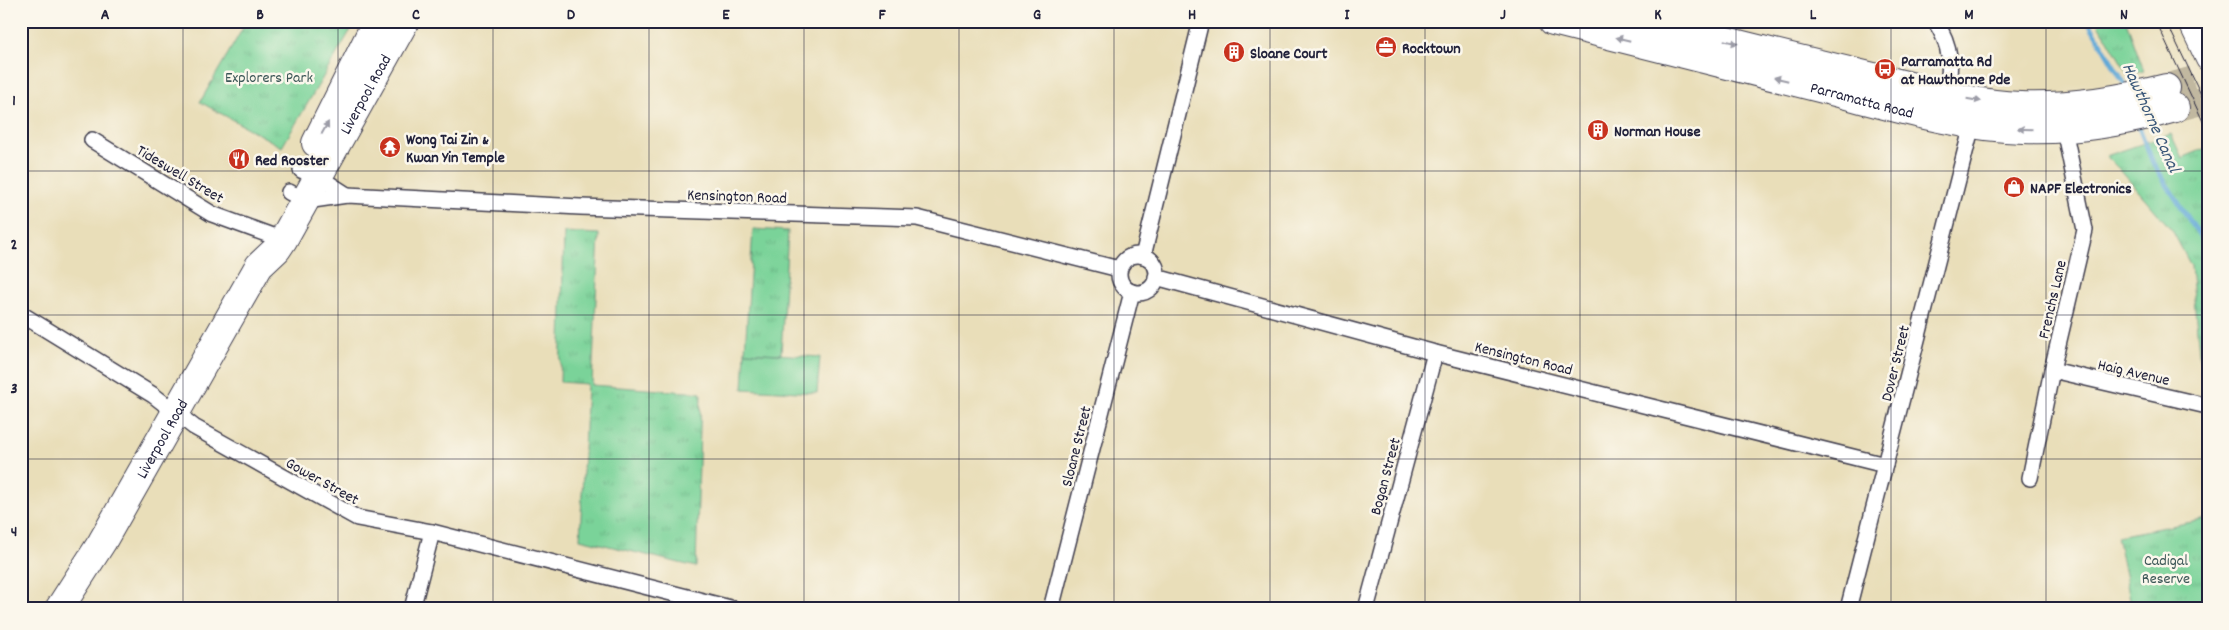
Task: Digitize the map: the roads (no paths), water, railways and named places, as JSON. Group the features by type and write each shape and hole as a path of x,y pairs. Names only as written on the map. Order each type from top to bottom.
{"highway":[{"name":"Liverpool Road","path":"304,185 330,120 377,21"},
{"name":"Liverpool Road","path":"59,609 102,542 260,266 274,236 304,185 405,21"},
{"name":"Parramatta Road","path":"1553,21 1905,110 1972,125 2022,129 2064,129 2107,113 2163,100"},
{"name":"Parramatta Road","path":"1650,21 1946,94 2018,106 2057,106 2107,113"}],"street":[{"path":"1142,256 1201,21"},
{"path":"1935,21 1945,37 1950,53 1950,74 1946,94"},
{"name":"Dover Street","path":"1848,609 1972,125"},
{"name":"Frenchs Lane","path":"2030,478 2052,370 2085,230 2064,129"},
{"name":"Tideswell Street","path":"92,140 212,214 274,236"},
{"name":"Kensington Road","path":"304,185 347,195"},
{"name":"Kensington Road","path":"304,185 347,195 580,208 917,218 1119,269"},
{"path":"1131,256 1142,256 1152,261 1155,266 1156,277 1150,288 1139,293 1132,292 1123,286 1120,280 1119,269 1126,259 1131,256"},
{"name":"Kensington Road","path":"1156,277 1435,353 1885,465"},
{"name":"Sloane Street","path":"1051,609 1132,292"},
{"name":"Gower Street","path":"21,314 153,395 199,430 357,518 432,532 734,609"},
{"name":"Bogan Street","path":"1366,609 1435,353"},
{"name":"Haig Avenue","path":"2052,370 2207,406"},
{"path":"412,609 432,532"}],"waterway":[{"name":"Hawthorne Canal","path":"2088,21 2127,88"},
{"name":"Hawthorne Canal","path":"2138,125 2153,163 2208,249"}],"tunnel":[{"path":"2166,88 2208,76"},
{"path":"2175,108 2208,99"}],"tram line":[{"path":"2156,21 2208,132"},
{"path":"2166,21 2208,109"}],"place":[{"name":"Rocktown","path":"1386,47"},
{"name":"Sloane Court","path":"1234,52"},
{"name":"Parramatta Rd at Hawthorne Pde","path":"1885,69"},
{"name":"Norman House","path":"1598,130"},
{"name":"Wong Tai Zin & Kwan Yin Temple","path":"390,147"},
{"name":"Red Rooster","path":"239,159"},
{"name":"NAPF Electronics","path":"2014,187"}],"park label":[{"name":"Explorers Park","path":"269,76"},
{"name":"Cadigal Reserve","path":"2166,568"}]}
